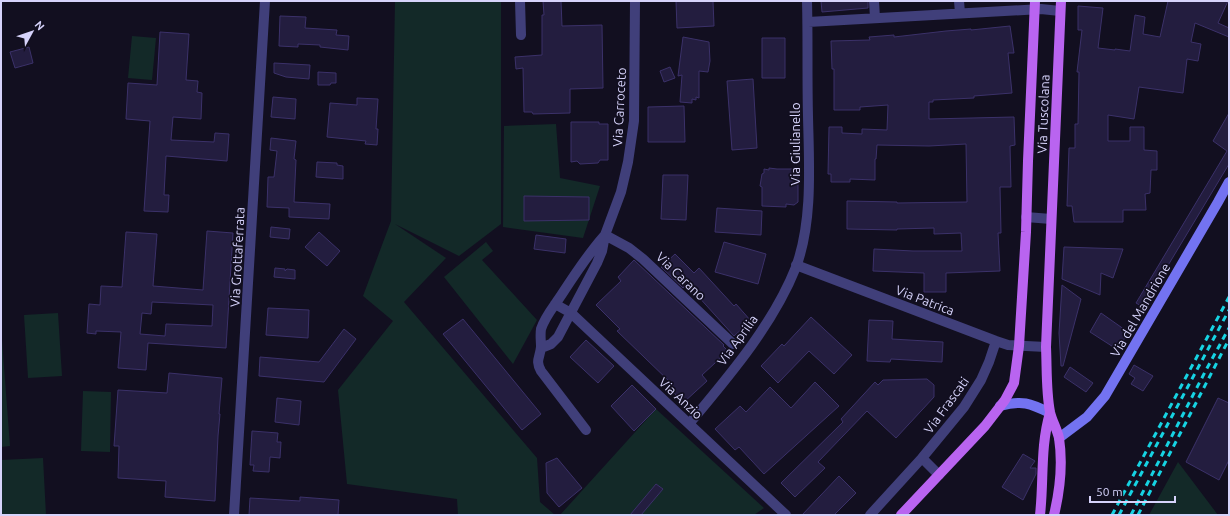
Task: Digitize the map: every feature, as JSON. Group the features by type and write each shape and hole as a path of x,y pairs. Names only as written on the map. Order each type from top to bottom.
{"main road":[{"name":"Via Tuscolana","path":"1000,406 1013,387 1019,346 1035,6"},
{"name":"Via Tuscolana","path":"1054,515 1061,476 1059,438 1050,413 1046,371 1046,347 1060,6"},
{"path":"901,515 985,426 1000,406"},
{"name":"Via Tuscolana","path":"1040,515 1044,442 1050,413"}],"street":[{"name":"Via Grottaferrata","path":"234,515 265,1"},
{"path":"520,1 521,35"},
{"name":"Via Carroceto","path":"541,348 555,340 572,313 602,251 605,234 621,192 628,162 634,121 635,1"},
{"name":"Via Giulianello","path":"796,265 801,249 805,226 809,180 808,1"},
{"path":"874,1 875,18"},
{"path":"959,1 960,14"},
{"path":"808,22 960,14 1035,6"},
{"name":"Via Tuscolana","path":"1035,6 1046,9 1060,6"},
{"name":"Via del Mandrione","path":"1059,438 1087,417 1105,396 1229,182"},
{"path":"1026,217 1051,219"},
{"name":"Via Carroceto","path":"586,430 538,365 538,358 541,348 540,337 547,316 605,234"},
{"name":"Via Carano","path":"605,234 643,258 733,344"},
{"name":"Via Patrica","path":"796,265 1008,345 1046,347"},
{"name":"Via Aprilia","path":"689,424 717,390 771,317 796,265"},
{"name":"Via Anzio","path":"556,304 572,313 786,515"},
{"name":"Via Frascati","path":"870,515 922,458 957,416 969,399 989,362 996,341"},
{"path":"1000,406 1021,403 1036,406 1050,413"},
{"path":"922,458 939,475"}],"green space":[{"path":"395,1 501,1 501,224 459,256 395,224 446,258 404,302 537,458 540,502 555,515 458,515 457,499 347,484 338,390 393,321 363,296 391,221"},
{"path":"132,36 156,38 152,80 128,78"},
{"path":"556,124 560,178 600,186 583,238 503,227 504,126"},
{"path":"486,242 493,251 482,260 537,320 513,364 444,277"},
{"path":"58,313 62,376 28,378 24,315"},
{"path":"1,327 10,446 1,447"},
{"path":"83,391 111,392 110,452 81,451"},
{"path":"656,409 764,508 754,515 560,515"},
{"path":"43,458 46,515 1,515 1,460"},
{"path":"1178,462 1218,515 1149,515"}],"building":[{"path":"543,1 561,1 562,26 602,25 603,88 570,89 570,113 533,114 532,112 524,112 523,68 516,69 515,57 542,55 542,15 544,15"},
{"path":"676,1 713,1 714,26 677,28"},
{"path":"821,1 868,1 868,8 822,12"},
{"path":"1168,1 1228,1 1218,23 1229,28 1229,37 1195,23 1191,42 1201,44 1198,61 1187,59 1183,93 1139,87 1134,119 1108,115 1108,141 1130,141 1130,127 1144,127 1144,150 1157,151 1157,170 1151,170 1150,193 1145,194 1146,210 1123,210 1123,222 1074,222 1072,206 1067,206 1069,148 1075,148 1075,124 1078,124 1079,72 1077,72 1082,30 1078,30 1078,6 1103,8 1098,48 1130,51 1135,15 1145,17 1143,34 1160,37"},
{"path":"280,16 306,17 305,28 337,30 336,35 349,36 348,50 320,47 320,45 298,44 298,47 279,46"},
{"path":"1010,26 1014,53 1008,53 1012,93 974,96 974,98 933,100 933,102 929,102 929,119 1014,117 1015,145 1010,146 1011,187 1000,187 1001,233 998,233 1000,271 946,273 946,292 924,292 924,273 873,271 874,249 962,251 961,233 934,234 934,228 897,230 847,229 847,201 897,203 967,202 966,144 929,146 877,145 875,180 850,179 850,182 831,182 831,174 828,174 829,127 842,127 842,133 862,134 862,129 887,130 888,105 860,107 860,110 834,110 834,69 832,69 831,41 870,40 869,37 894,35 894,37"},
{"path":"160,32 189,34 186,80 198,81 197,92 202,93 201,119 173,117 171,140 214,142 215,133 229,134 227,161 166,156 164,195 169,195 168,212 144,211 150,121 126,119 128,83 157,85"},
{"path":"683,37 709,42 710,61 708,72 699,71 699,98 696,97 696,100 692,99 692,103 680,102 682,75 678,76"},
{"path":"762,38 785,38 785,78 762,78"},
{"path":"29,47 33,63 15,68 10,52"},
{"path":"274,63 310,65 309,79 286,77 274,73"},
{"path":"670,67 675,78 664,82 660,71"},
{"path":"318,72 336,73 336,83 331,83 330,85 318,85"},
{"path":"753,79 757,148 732,150 727,81"},
{"path":"273,97 296,99 295,119 271,117"},
{"path":"357,98 378,99 376,129 378,129 377,145 365,144 366,141 327,137 330,103 357,105"},
{"path":"684,106 685,142 648,142 648,107"},
{"path":"1229,113 1229,164 1143,307 1136,303 1227,151 1213,141"},
{"path":"571,122 599,122 599,124 608,124 608,160 600,160 598,163 580,164 577,161 571,162"},
{"path":"271,138 296,141 294,159 296,160 294,202 330,204 329,219 289,217 289,208 267,207 268,177 274,177 277,151 270,150"},
{"path":"317,162 337,163 337,165 343,166 343,179 316,177"},
{"path":"769,168 797,169 798,202 794,205 786,204 786,207 762,206 762,187 760,186 762,174 764,173 764,169 769,170"},
{"path":"663,175 688,175 686,220 661,219"},
{"path":"524,196 589,197 589,220 524,221"},
{"path":"717,208 762,211 761,235 715,232"},
{"path":"271,227 290,229 289,239 270,237"},
{"path":"207,231 233,233 226,348 148,343 146,370 118,368 121,332 96,331 96,334 87,333 89,304 100,305 101,286 122,287 126,232 157,234 153,286 203,290","holes":["152,302 213,305 212,326 166,324 165,336 140,334 142,313 151,314"]},
{"path":"319,232 340,251 327,266 305,247"},
{"path":"536,235 566,239 565,253 534,249"},
{"path":"724,242 766,254 758,284 715,272"},
{"path":"1064,247 1123,249 1113,278 1101,273 1100,295 1062,279"},
{"path":"675,254 694,273 699,268 734,306 736,304 751,321 734,336 687,284 683,288 661,267"},
{"path":"634,260 724,345 723,346 728,351 702,375 707,381 683,403 668,386 671,383 617,331 620,329 596,305 621,281 618,277"},
{"path":"275,268 285,269 285,271 287,269 295,270 295,279 274,277"},
{"path":"1062,285 1081,299 1063,366 1061,366 1059,333"},
{"path":"268,308 309,310 308,338 266,335"},
{"path":"1101,313 1128,332 1118,350 1090,332"},
{"path":"811,317 852,355 834,374 809,351 778,383 761,366 782,344 784,346"},
{"path":"463,319 541,414 522,430 443,334"},
{"path":"869,320 893,321 892,339 943,342 942,362 891,359 890,362 867,361"},
{"path":"344,329 356,339 324,382 259,376 260,357 319,362"},
{"path":"586,340 614,366 598,383 570,357"},
{"path":"1134,365 1153,376 1143,391 1131,384 1135,378 1129,374"},
{"path":"1070,367 1093,383 1086,392 1064,377"},
{"path":"169,373 222,378 215,501 165,497 166,481 118,478 119,446 114,446 118,390 167,393"},
{"path":"927,379 934,385 934,397 896,438 867,411 818,462 825,468 795,497 781,483 843,422 841,419 875,382 878,385 883,380"},
{"path":"815,382 839,406 764,474 739,447 735,450 715,429 740,406 746,412 770,387 791,408"},
{"path":"632,385 656,409 634,431 611,406"},
{"path":"277,398 301,401 299,425 275,422"},
{"path":"1218,398 1229,403 1229,460 1219,480 1186,462"},
{"path":"252,431 278,433 277,442 281,442 280,458 270,457 269,472 253,471 254,465 250,465"},
{"path":"1023,454 1035,461 1030,468 1036,468 1036,474 1023,500 1002,487"},
{"path":"557,458 582,488 559,507 547,493 546,463"},
{"path":"839,476 856,493 834,515 802,515"},
{"path":"656,484 663,489 641,515 630,515"},
{"path":"300,497 339,500 338,515 249,515 250,498 300,501"}],"railway":[{"path":"1112,515 1229,297"},
{"path":"1119,515 1229,310"},
{"path":"1131,515 1229,328"},
{"path":"1138,515 1227,343"}]}
